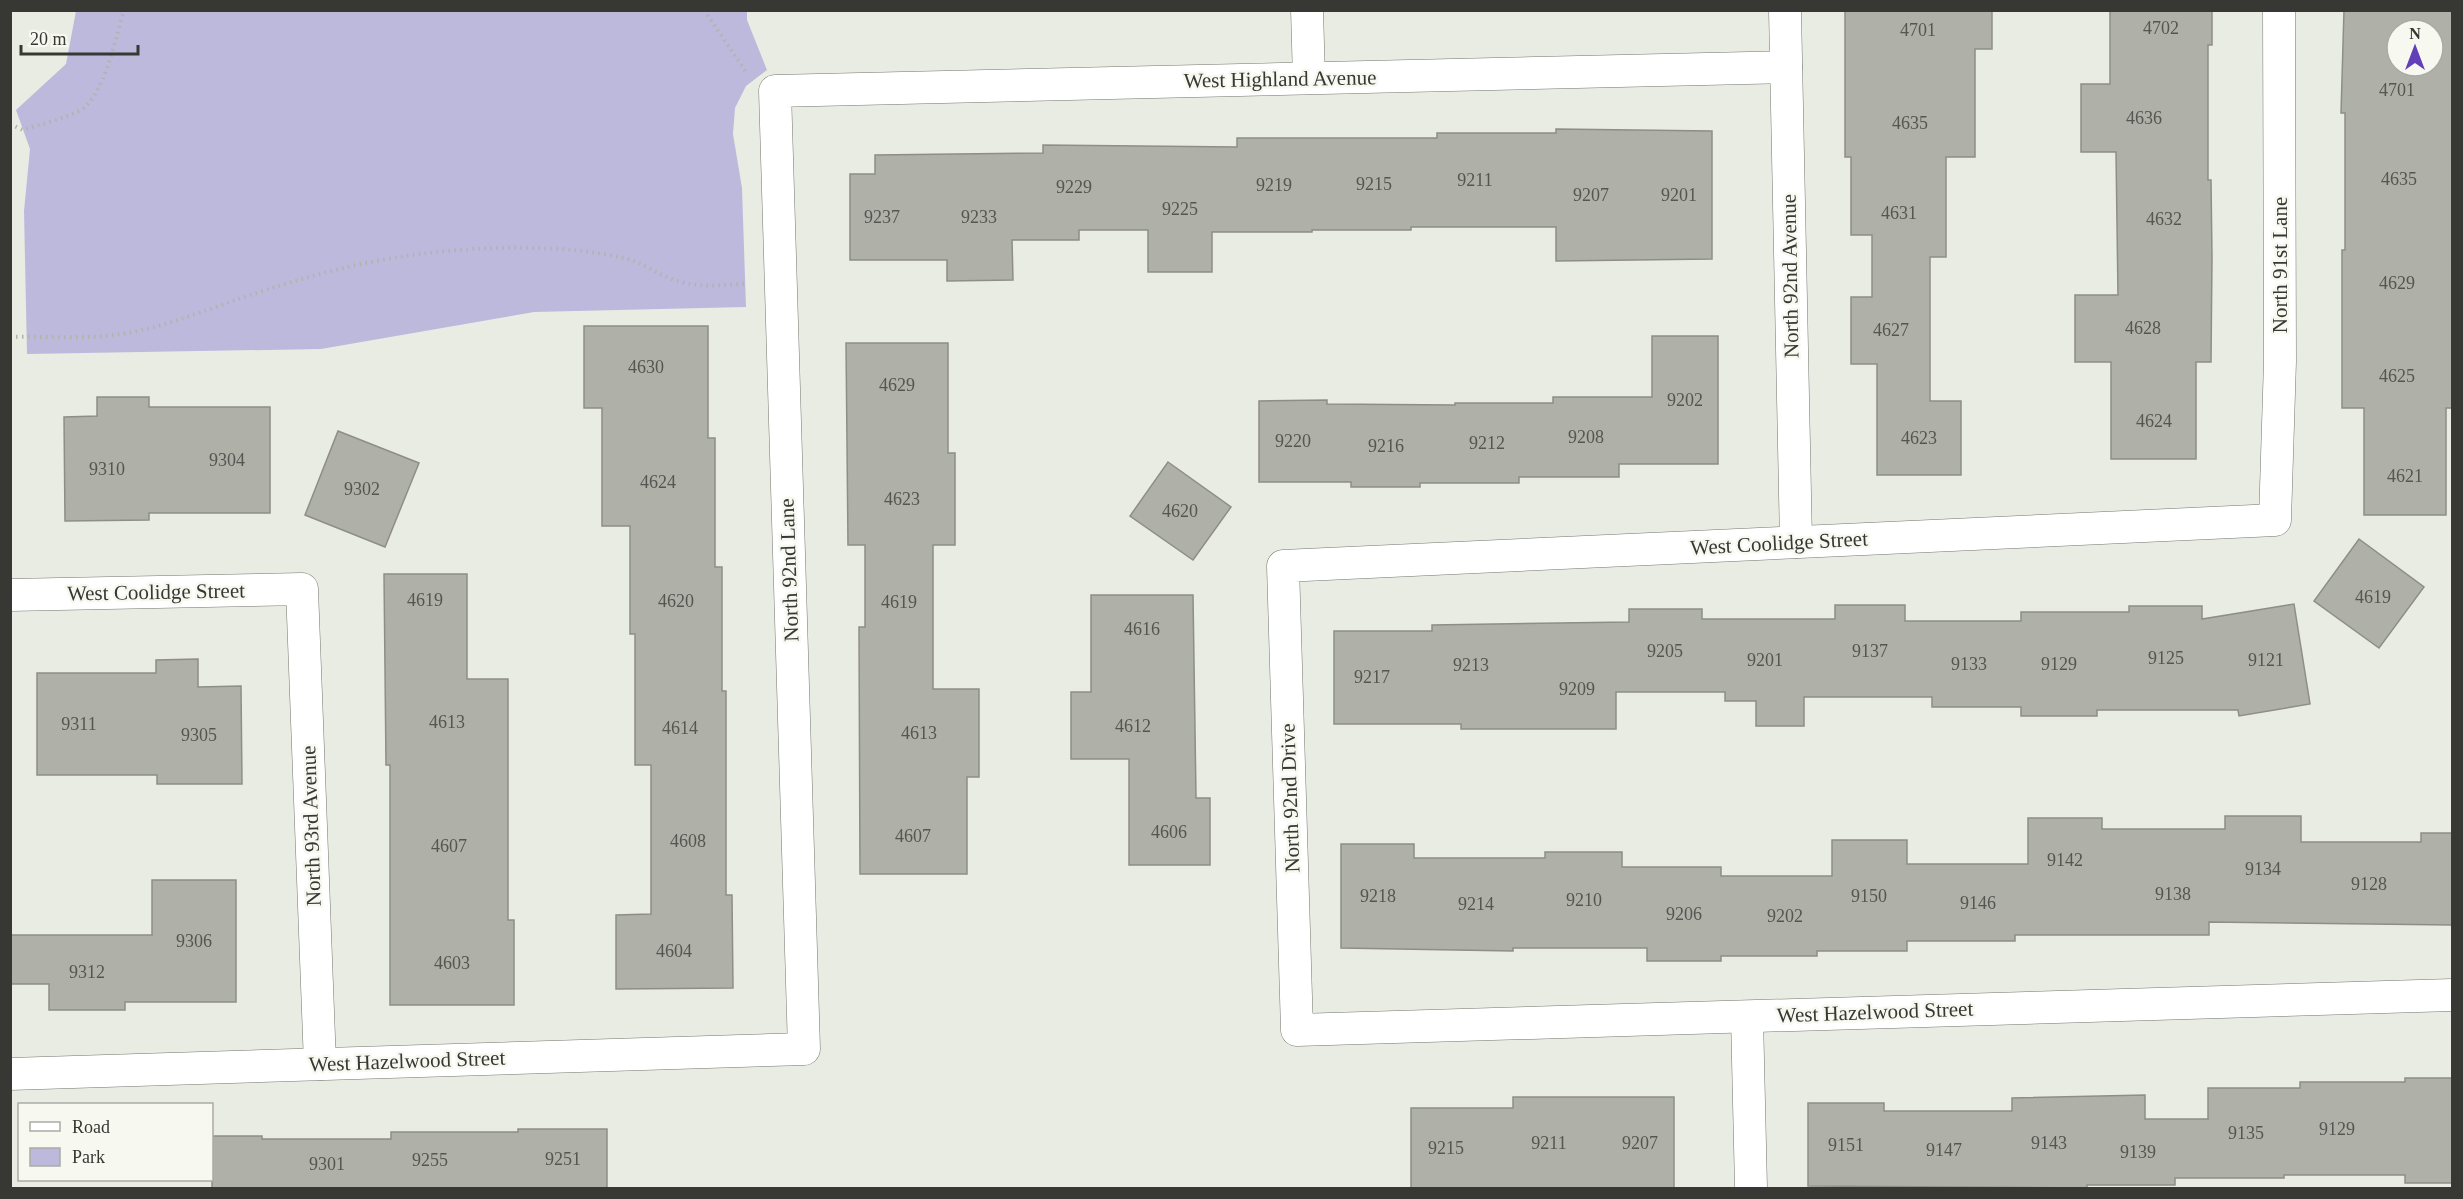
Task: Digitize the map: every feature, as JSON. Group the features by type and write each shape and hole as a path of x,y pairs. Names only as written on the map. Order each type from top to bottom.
{"street":[{"path":"1307,10 1310,78"},
{"name":"North 92nd Avenue","path":"1785,10 1796,543"},
{"name":"North 91st Lane","path":"2275,520 2280,361 2279,10"},
{"name":"West Highland Avenue","path":"775,91 1786,67"},
{"name":"North 92nd Lane","path":"775,91 804,1048"},
{"name":"West Coolidge Street","path":"1283,566 2275,520"},
{"name":"North 92nd Drive","path":"1283,566 1297,1030"},
{"name":"West Coolidge Street","path":"10,595 302,589"},
{"name":"North 93rd Avenue","path":"302,589 320,1064"},
{"name":"West Hazelwood Street","path":"1297,1030 2452,995"},
{"path":"1747,1017 1751,1188"},
{"name":"West Hazelwood Street","path":"10,1074 804,1048"}],"path":[{"path":"10,124 23,130 68,116 87,106 99,85 124,10"},
{"path":"704,10 747,74 775,91"},
{"path":"10,337 82,338 127,333 170,323 277,287 350,267 421,254 564,249 625,258 676,281 708,288 781,282"}],"green space":[{"path":"76,11 747,11 747,20 767,70 746,86 735,108 733,134 742,188 746,307 534,312 321,349 27,354 24,211 30,149 16,110 66,64"}],"building":[{"path":"1845,10 1992,10 1992,49 1975,49 1975,157 1946,157 1946,257 1930,257 1930,401 1961,401 1961,475 1877,475 1877,364 1851,364 1851,297 1872,297 1872,235 1851,235 1851,157 1845,157"},
{"path":"2110,10 2212,10 2212,45 2208,45 2208,180 2211,180 2212,257 2211,362 2196,362 2196,459 2111,459 2111,362 2075,362 2075,295 2118,295 2116,152 2081,152 2081,84 2110,84"},
{"path":"2344,10 2452,10 2452,408 2446,408 2446,515 2364,515 2364,408 2342,408 2345,113 2341,113"},
{"path":"1556,129 1712,131 1712,259 1556,261 1556,227 1411,227 1411,230 1212,232 1212,272 1148,272 1148,230 1079,230 1079,240 1012,240 1013,280 947,281 947,260 850,260 850,174 875,174 875,155 1043,153 1043,145 1237,147 1237,138 1437,138 1437,133 1556,133"},
{"path":"584,326 708,326 708,438 715,438 715,567 722,567 722,691 726,691 726,895 732,895 733,988 616,989 616,915 651,914 651,765 635,765 635,634 630,634 630,526 602,526 602,408 584,408"},
{"path":"1652,336 1718,336 1718,464 1619,464 1619,477 1519,477 1519,483 1420,483 1420,487 1351,487 1351,482 1259,482 1259,401 1327,400 1327,404 1455,405 1455,403 1553,403 1553,397 1652,397"},
{"path":"846,343 948,343 948,453 955,453 955,545 933,545 933,689 979,689 979,777 967,777 967,874 860,874 859,627 865,627 865,545 848,545"},
{"path":"97,397 149,397 149,407 270,407 270,513 149,513 149,520 65,521 64,417 97,416"},
{"path":"338,431 419,463 385,547 305,515"},
{"path":"1168,462 1231,507 1193,560 1130,516"},
{"path":"2359,539 2424,587 2379,648 2314,601"},
{"path":"384,574 467,574 467,679 508,679 508,920 514,920 514,1005 390,1005 390,765 386,765"},
{"path":"1091,595 1193,595 1196,798 1210,798 1210,865 1129,865 1129,759 1071,759 1071,692 1091,692"},
{"path":"2294,604 2310,704 2239,716 2238,710 2097,710 2097,716 2021,716 2021,707 1932,707 1932,697 1804,697 1804,726 1756,726 1756,701 1725,701 1725,692 1616,692 1616,729 1461,729 1461,724 1334,724 1334,631 1432,631 1432,625 1629,622 1629,609 1702,609 1702,619 1835,619 1835,605 1905,605 1905,621 2021,621 2021,612 2129,612 2129,606 2202,606 2202,619"},
{"path":"198,659 198,687 241,686 242,784 157,784 157,775 37,775 37,673 156,673 156,660"},
{"path":"2225,816 2301,816 2301,842 2421,842 2421,833 2452,833 2452,925 2209,922 2209,935 2015,935 2015,941 1907,941 1907,951 1817,951 1817,956 1721,956 1721,961 1647,961 1647,948 1513,948 1513,951 1341,948 1341,844 1414,844 1414,858 1545,858 1545,852 1622,852 1622,867 1721,867 1721,876 1832,876 1832,840 1907,840 1907,864 2028,864 2028,818 2102,818 2102,829 2225,829"},
{"path":"152,880 236,880 236,1002 125,1002 125,1010 49,1010 49,984 10,984 10,935 152,935"},
{"path":"2405,1078 2452,1078 2452,1183 2405,1183 2405,1175 2284,1175 2284,1178 2175,1178 2175,1185 2087,1185 2087,1188 1808,1186 1808,1103 1884,1103 1884,1111 2012,1111 2012,1098 2145,1095 2145,1119 2208,1119 2208,1088 2300,1088 2300,1082 2405,1082"},
{"path":"1513,1097 1674,1097 1674,1188 1411,1188 1411,1108 1513,1108"},
{"path":"518,1129 607,1129 607,1188 212,1188 213,1136 262,1136 262,1139 391,1139 391,1132 518,1132"}]}
